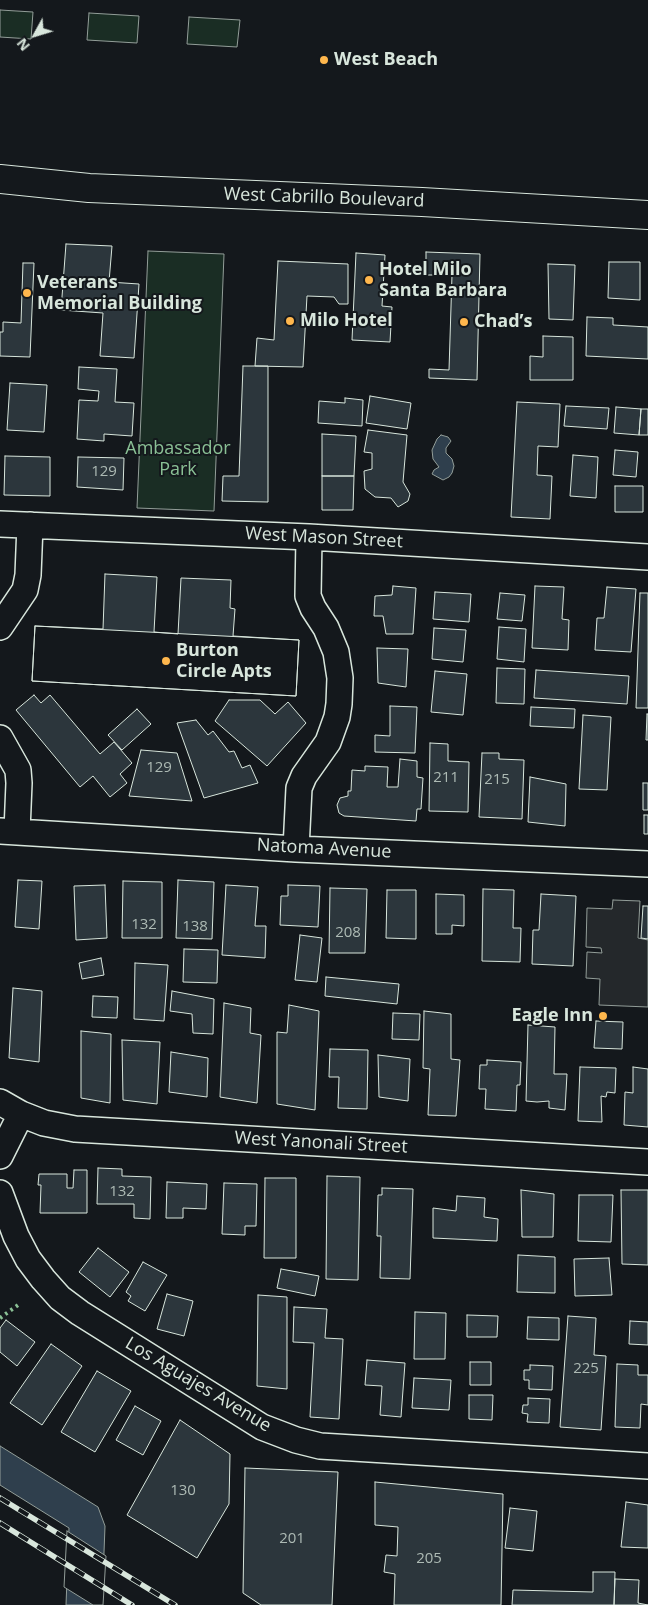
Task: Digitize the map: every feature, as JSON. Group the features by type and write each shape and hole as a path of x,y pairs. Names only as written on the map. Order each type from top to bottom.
{"main road":[{"name":"West Cabrillo Boulevard","path":"0,179 89,188 422,202 648,215"}],"street":[{"name":"West Mason Street","path":"0,524 309,537 648,557"},
{"path":"0,627 25,590 28,575 30,525"},
{"path":"296,849 299,788 304,776 328,742 337,717 340,678 336,652 326,628 313,608 308,596 309,537"},
{"path":"0,738 18,770 20,783 9,831"},
{"name":"Natoma Avenue","path":"9,831 296,849 648,864"},
{"path":"0,1156 10,1108"},
{"name":"West Yanonali Street","path":"10,1108 44,1123 75,1129 648,1162"},
{"name":"Los Aguajes Avenue","path":"0,1193 16,1236 28,1259 60,1298 80,1313 262,1427 296,1440 320,1446 648,1466"}],"green space":[{"path":"0,10 33,12 31,39 0,37"},
{"path":"89,13 139,16 137,43 87,40"},
{"path":"189,17 240,20 237,47 187,44"},
{"name":"Ambassador Park","path":"148,251 224,254 214,511 137,508"}],"shaded area":[{"path":"613,900 640,901 638,938 648,940 648,1007 599,1005 600,979 586,978 587,952 602,953 601,948 586,947 587,908 612,909"}],"water":[{"path":"441,435 448,437 451,441 446,448 446,453 452,459 454,466 449,477 443,480 432,474 439,467 433,459 432,450"},
{"path":"0,1446 98,1507 105,1526 102,1605 66,1605 69,1528 0,1485"}],"pier":[{"path":"67,1531 106,1556 103,1605 93,1605 64,1587"}],"building":[{"path":"66,244 112,246 109,282 139,284 134,358 100,356 103,313 61,310"},
{"name":"Chad’s","path":"426,252 480,254 477,380 429,378 429,369 449,370 452,275 426,275"},
{"name":"Hotel Milo Santa Barbara","path":"356,253 385,255 382,306 392,307 390,342 352,340"},
{"name":"Milo Hotel","path":"278,261 348,264 348,304 339,304 334,297 307,296 303,367 255,366 257,338 274,340"},
{"path":"609,262 640,262 640,300 608,298"},
{"name":"Veterans Memorial Building","path":"23,263 34,263 30,357 0,356 0,332 3,332 3,322 21,323"},
{"path":"548,264 575,265 573,320 549,319"},
{"path":"587,317 613,318 613,325 648,327 648,359 586,356"},
{"path":"543,336 573,337 573,380 530,380 530,356 543,357"},
{"path":"243,366 268,366 268,502 222,501 223,476 239,476"},
{"path":"79,367 117,369 115,402 134,403 132,436 104,434 104,441 77,439 79,400 98,401 99,391 78,389"},
{"path":"10,383 47,385 44,432 7,430"},
{"path":"370,396 411,403 407,429 366,423"},
{"path":"345,398 363,400 362,426 318,423 319,401 345,403"},
{"path":"517,402 560,404 558,447 538,446 537,475 552,476 550,519 511,517"},
{"path":"566,406 609,408 607,429 564,426"},
{"path":"616,407 641,409 639,435 614,433"},
{"path":"641,409 648,409 648,435 639,435"},
{"path":"368,430 407,435 403,482 410,494 408,501 398,507 391,498 375,497 365,489 364,471 372,469 372,453 364,452"},
{"path":"322,434 356,436 354,476 322,476"},
{"path":"615,450 638,452 636,477 613,475"},
{"path":"573,455 598,457 596,498 570,496"},
{"path":"5,456 50,457 50,496 4,495"},
{"path":"78,457 124,458 123,490 77,487"},
{"path":"322,476 354,476 353,510 322,510"},
{"path":"615,486 643,486 643,512 615,512"},
{"name":"Burton Circle Apts","path":"105,574 157,577 154,632 178,634 181,578 231,580 230,608 235,609 233,636 299,640 296,696 32,681 35,626 103,629"},
{"path":"393,586 416,588 413,634 386,634 383,616 374,616 375,596 392,595"},
{"path":"535,586 564,587 562,619 569,620 568,650 532,648"},
{"path":"607,587 636,589 631,652 595,650 597,618 604,618"},
{"path":"435,592 471,594 469,622 433,619"},
{"path":"500,593 525,595 522,621 497,619"},
{"path":"640,593 648,593 648,708 636,708"},
{"name":"Burton Circle Apts","path":"35,626 299,640 296,696 32,681"},
{"path":"499,627 526,629 524,662 497,659"},
{"path":"434,628 466,630 463,662 432,659"},
{"path":"377,648 408,649 406,687 378,683"},
{"path":"497,668 525,669 524,704 496,703"},
{"path":"536,670 629,676 627,704 534,698"},
{"path":"435,671 467,674 463,715 431,712"},
{"path":"34,695 41,703 50,695 100,754 114,742 132,763 120,774 127,783 110,797 93,776 80,787 16,710"},
{"path":"229,700 260,700 275,714 288,702 306,723 267,766 215,721"},
{"path":"390,706 417,707 415,753 375,752 375,735 390,736"},
{"path":"531,707 575,709 574,728 530,726"},
{"path":"137,709 151,724 122,750 108,735"},
{"path":"647,714 648,740 646,740"},
{"path":"583,715 611,717 607,790 579,789"},
{"path":"196,720 208,735 213,731 229,752 234,751 242,768 250,765 258,783 204,798 177,723"},
{"path":"430,743 448,744 448,761 469,762 468,812 429,811"},
{"path":"141,750 177,753 192,801 129,796"},
{"path":"482,753 499,753 499,759 524,760 522,819 479,817"},
{"path":"400,759 417,761 417,777 423,778 421,809 417,809 416,821 344,816 339,813 337,805 340,798 348,796 348,791 351,791 352,770 365,771 365,766 388,767 387,787 398,787"},
{"path":"530,777 566,784 565,826 528,822"},
{"path":"643,783 648,783 648,810 643,810"},
{"path":"644,815 648,815 648,834 644,834"},
{"path":"18,880 42,881 39,929 15,927"},
{"path":"178,880 214,882 212,939 176,938"},
{"path":"123,881 162,882 162,938 122,938"},
{"path":"105,885 107,938 76,940 74,886"},
{"path":"226,885 258,887 255,926 266,926 265,958 222,955"},
{"path":"288,885 320,886 318,927 280,925 281,896 288,896"},
{"path":"330,888 367,889 365,953 329,953"},
{"path":"483,889 514,890 513,928 521,928 520,962 482,961"},
{"path":"387,890 416,890 416,939 386,938"},
{"path":"436,894 464,895 464,926 452,925 452,934 436,934"},
{"path":"541,894 576,896 573,966 532,964 533,930 539,930"},
{"path":"643,906 648,906 648,939 641,938"},
{"path":"300,935 322,938 317,982 295,980"},
{"path":"184,949 218,950 217,983 183,982"},
{"path":"101,958 104,975 82,979 79,963"},
{"path":"135,963 168,965 164,1021 134,1019"},
{"path":"326,977 399,984 397,1004 325,996"},
{"path":"13,988 42,991 39,1062 9,1058"},
{"path":"172,991 214,999 213,1034 193,1033 192,1014 170,1011"},
{"path":"93,996 118,997 117,1018 92,1017"},
{"path":"224,1003 251,1008 250,1033 261,1035 257,1103 220,1097"},
{"path":"289,1005 319,1011 315,1110 277,1104 277,1032 287,1033"},
{"path":"424,1011 451,1014 451,1059 460,1060 456,1116 428,1115 430,1069 423,1068"},
{"path":"393,1013 420,1014 419,1040 392,1039"},
{"path":"596,1021 623,1022 622,1049 594,1048"},
{"path":"528,1025 555,1027 554,1074 567,1074 565,1110 549,1108 549,1101 526,1101"},
{"path":"81,1031 111,1034 110,1103 81,1098"},
{"path":"122,1040 160,1042 157,1104 123,1100"},
{"path":"330,1049 368,1050 367,1109 338,1108 339,1077 329,1077"},
{"path":"171,1052 208,1058 207,1097 169,1092"},
{"path":"378,1055 410,1059 408,1101 379,1097"},
{"path":"487,1060 521,1062 520,1085 517,1085 516,1111 485,1109 486,1089 479,1089 480,1065 487,1065"},
{"path":"580,1067 616,1068 615,1093 607,1092 606,1097 601,1096 602,1122 578,1121"},
{"path":"633,1067 648,1069 648,1127 624,1125 625,1092 633,1093"},
{"path":"98,1168 122,1169 122,1176 151,1177 150,1219 134,1218 134,1204 97,1204"},
{"path":"74,1170 87,1170 87,1213 40,1213 41,1185 38,1185 39,1174 67,1174 67,1188 73,1188"},
{"path":"327,1176 360,1177 358,1280 326,1279"},
{"path":"265,1178 296,1178 296,1258 264,1258"},
{"path":"167,1182 207,1184 206,1209 183,1208 183,1218 166,1218"},
{"path":"224,1183 257,1184 256,1226 245,1226 245,1235 222,1234"},
{"path":"382,1188 413,1189 410,1279 380,1278 381,1236 377,1236 378,1195 382,1195"},
{"path":"521,1190 554,1194 553,1237 522,1237"},
{"path":"621,1190 648,1190 648,1265 622,1264"},
{"path":"579,1195 613,1195 611,1242 578,1241"},
{"path":"457,1196 485,1198 484,1217 498,1219 497,1241 433,1238 433,1208 456,1211"},
{"path":"98,1248 129,1272 110,1297 79,1272"},
{"path":"518,1255 555,1257 555,1293 517,1292"},
{"path":"609,1258 612,1295 575,1296 574,1259"},
{"path":"143,1262 167,1275 145,1311 128,1301 131,1296 126,1292"},
{"path":"281,1269 319,1276 315,1296 277,1288"},
{"path":"167,1294 193,1301 184,1336 157,1329"},
{"path":"258,1295 287,1297 287,1389 257,1386"},
{"path":"294,1307 327,1309 325,1338 343,1339 339,1419 310,1417 314,1343 293,1342"},
{"path":"415,1312 446,1313 445,1359 414,1359"},
{"path":"467,1315 498,1316 497,1337 467,1337"},
{"path":"568,1316 596,1318 594,1355 606,1356 601,1430 560,1427"},
{"path":"528,1317 559,1318 559,1340 527,1339"},
{"path":"6,1320 35,1342 17,1366 0,1352 0,1328"},
{"path":"630,1321 648,1322 648,1345 629,1344"},
{"path":"51,1344 82,1366 42,1425 10,1403"},
{"path":"367,1360 405,1363 401,1417 380,1415 382,1386 365,1385"},
{"path":"470,1362 491,1362 491,1385 470,1385"},
{"path":"617,1364 638,1365 638,1375 648,1375 648,1405 641,1404 640,1428 615,1427"},
{"path":"530,1365 553,1366 552,1390 529,1389 529,1380 524,1380 524,1370 530,1370"},
{"path":"97,1371 131,1391 95,1452 61,1432"},
{"path":"414,1378 451,1380 449,1410 412,1408"},
{"path":"469,1395 493,1395 492,1420 469,1419"},
{"path":"528,1398 550,1399 549,1423 527,1422 528,1414 522,1413 523,1405 528,1405"},
{"path":"135,1406 161,1421 143,1455 116,1440"},
{"path":"180,1420 230,1454 229,1504 197,1558 127,1515"},
{"path":"245,1468 338,1472 332,1605 261,1605 243,1593"},
{"path":"375,1482 503,1494 501,1605 394,1605 395,1574 384,1572 386,1555 397,1556 398,1527 375,1525"},
{"path":"626,1502 648,1505 648,1548 621,1547"},
{"path":"510,1508 537,1511 533,1551 505,1548"},
{"path":"593,1572 615,1572 614,1605 512,1605 513,1590 593,1592"},
{"path":"615,1579 639,1580 638,1603 648,1605 614,1605"}],"railway":[{"path":"0,1498 175,1605"},
{"path":"0,1523 132,1605"}],"hedge":[{"path":"0,1318 21,1303"}],"place":[{"name":"West Beach","path":"324,60"},
{"name":"Hotel Milo Santa Barbara","path":"369,280"},
{"name":"Veterans Memorial Building","path":"27,293"},
{"name":"Milo Hotel","path":"290,321"},
{"name":"Chad’s","path":"464,322"},
{"name":"Burton Circle Apts","path":"166,661"},
{"name":"Eagle Inn","path":"603,1016"}]}
